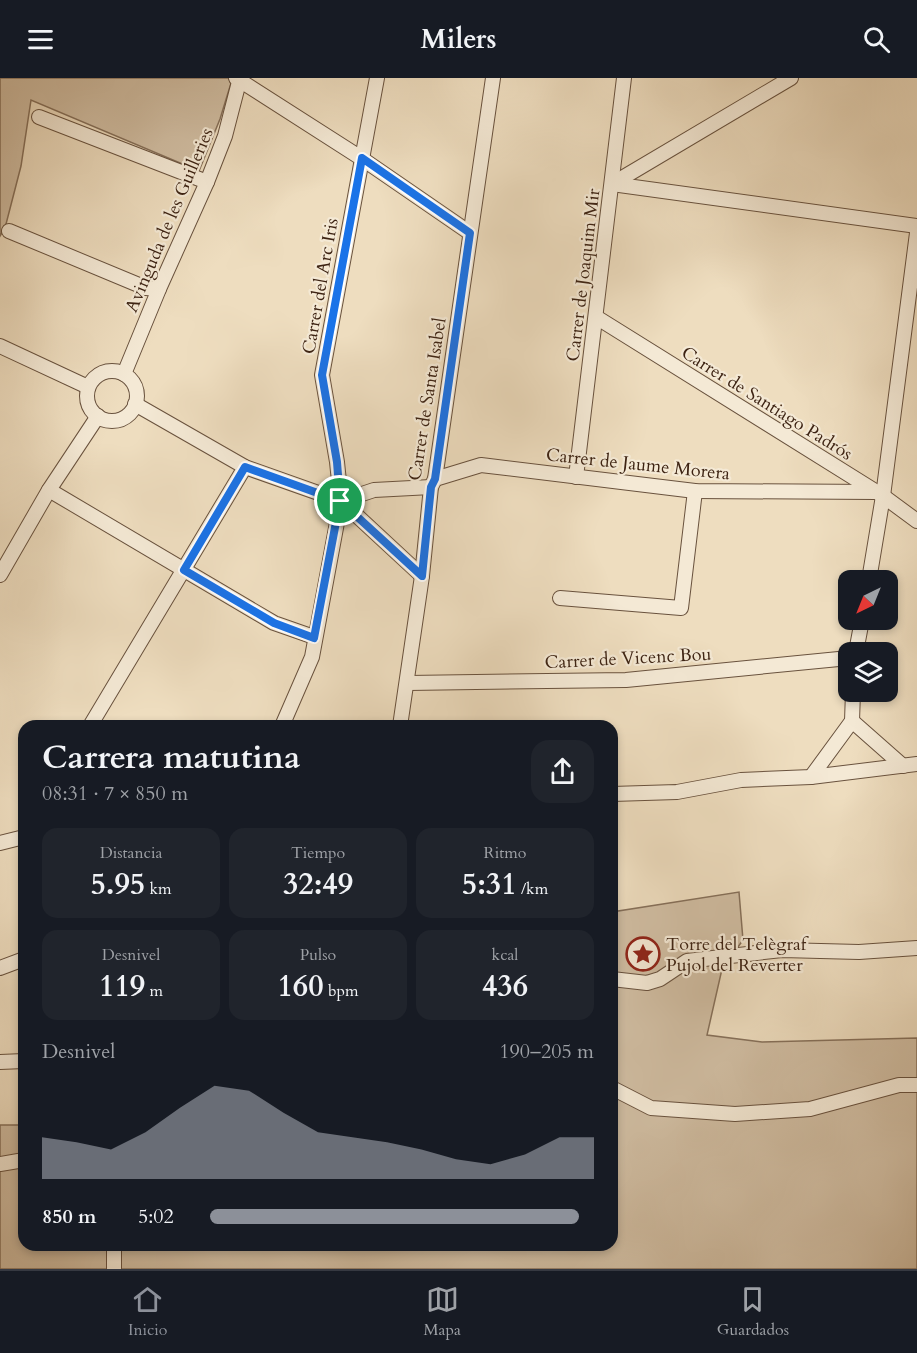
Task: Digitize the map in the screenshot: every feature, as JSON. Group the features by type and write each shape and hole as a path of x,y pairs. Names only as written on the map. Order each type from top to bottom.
{"street":[{"name":"Carrer del Arc Iris","path":"285,720 312,657 340,501 337,462 322,375 377,78"},
{"name":"Carrer de Santa Isabel","path":"401,720 408,683 433,483 494,78"},
{"name":"Carrer de Joaquim Mir","path":"576,477 624,78"},
{"path":"612,184 791,78"},
{"path":"238,79 362,158 470,233"},
{"name":"Avinguda de les Guilleries","path":"124,374 225,136 238,79"},
{"path":"39,117 207,182"},
{"path":"612,184 917,226"},
{"path":"9,231 146,288 159,288"},
{"path":"869,570 917,233"},
{"name":"Carrer de Santiago Padrós","path":"596,317 879,494 917,521"},
{"path":"0,346 88,387"},
{"path":"106,371 124,374 134,384 137,396 135,404 127,416 118,420 98,417 87,402 88,387 99,374 106,371"},
{"path":"135,404 245,467 340,501 422,576"},
{"path":"0,575 49,490 98,417"},
{"name":"Carrer de Jaume Morera","path":"340,501 374,490 433,483 481,465 695,491 879,494"},
{"path":"94,720 245,467"},
{"path":"49,490 274,623 314,638"},
{"path":"560,598 681,608 695,491"},
{"name":"Carrer de Vicenc Bou","path":"408,683 626,680 838,659"},
{"path":"811,777 852,721 853,702"},
{"path":"852,721 910,765"},
{"path":"618,794 677,792 741,780 811,777 910,765"},
{"path":"0,843 18,838"},
{"path":"618,980 647,983 660,979 687,960 782,950 859,952 917,948"},
{"path":"0,968 18,961"},
{"path":"0,1062 18,1061"},
{"path":"618,1091 651,1108 735,1114 810,1109 898,1084 917,1085"},
{"path":"0,1164 18,1161"},
{"path":"114,1251 114,1269"}],"shaded area":[{"path":"0,78 228,78 232,80 220,119 199,171 31,100 21,166 5,228 0,236"},
{"path":"739,892 743,940 722,969 707,1035 762,1042 917,1038 917,1269 0,1269 0,1125 18,1125 18,1251 618,1251 618,911"}],"place":[{"name":"Torre del Telègraf Pujol del Reverter","path":"643,954"}],"route":[{"path":"340,501 314,638 274,623 184,570 245,467 340,501 422,576 431,487 435,479 470,233 362,158 322,375 337,462 340,501"}]}
